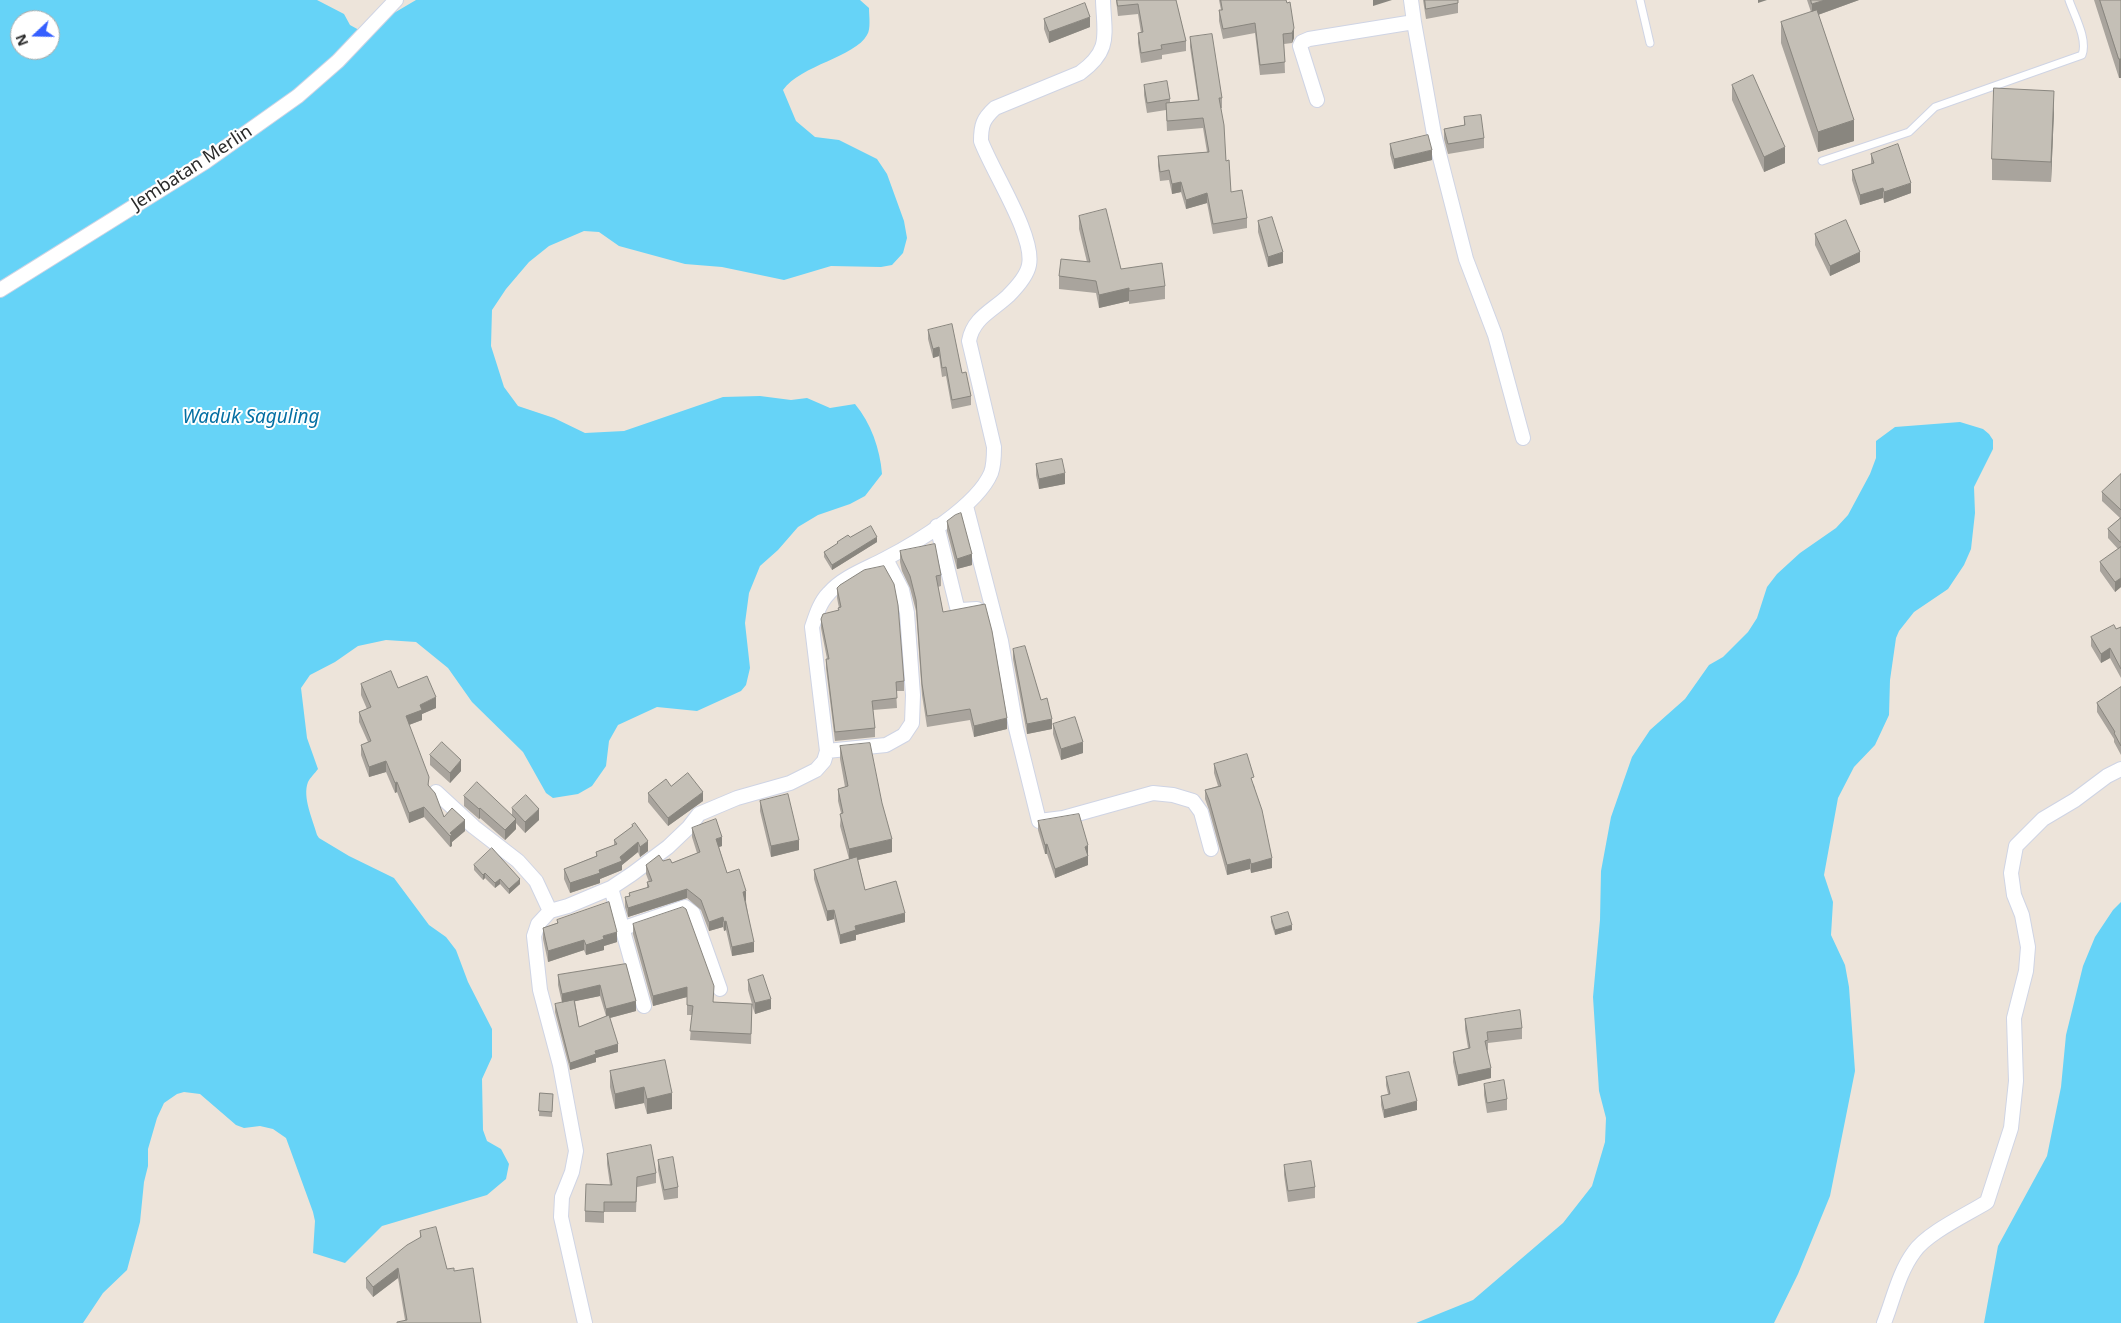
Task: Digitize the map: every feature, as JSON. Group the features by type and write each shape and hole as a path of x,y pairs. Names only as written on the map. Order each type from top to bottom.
{"street":[{"name":"Jembatan Merlin","path":"0,290 205,162 298,96 338,62 396,0"},
{"path":"585,1323 561,1217 562,1196 572,1172 576,1151 560,1064 540,990 534,936 538,924 550,911 568,906 611,888 668,846 689,828 699,814 737,798 790,783 816,770 824,761 827,751 812,627 818,609 828,593 843,580 886,559 966,506 981,489 990,475 994,463 994,447 969,341 971,330 976,323 1017,287 1029,266 1030,251 1025,234 987,156 981,141 981,129 986,116 995,108 1080,72 1098,57 1105,39 1103,0"},
{"path":"1411,0 1434,134 1466,259 1496,334 1523,438"},
{"path":"1317,100 1300,46 1302,42 1309,38 1414,22"},
{"path":"966,506 1001,641 1016,728 1036,817 1039,822 1063,818 1153,793 1173,795 1193,801 1201,812 1211,850"},
{"path":"938,526 957,607 961,610 968,610 991,605"},
{"path":"827,751 886,745 904,735 912,723 913,695 907,613 902,590 886,559"},
{"path":"1884,1323 1906,1264 1923,1241 1987,1202 2011,1128 2016,1081 2014,1018 2026,972 2028,948 2010,873 2016,846 2043,819 2074,800 2107,776 2121,769"},
{"path":"436,792 474,827 518,861 536,881 550,911"},
{"path":"611,888 624,928 644,1006"},
{"path":"624,928 685,907 690,909 720,989"}],"lane":[{"path":"1640,0 1650,43"},
{"path":"1822,161 1909,132 1935,107 2082,55 2084,49 2083,42 2069,0"}],"water":[{"name":"Waduk Saguling","path":"0,0 317,0 344,14 350,25 359,30 375,30 394,13 416,0 860,0 869,8 870,22 867,35 861,43 802,74 791,81 783,90 796,121 815,137 839,140 877,159 887,174 904,221 907,238 903,253 892,265 881,267 831,266 784,280 722,267 685,264 619,246 599,232 584,231 549,246 529,262 506,289 492,310 491,346 504,387 518,406 554,418 585,433 624,431 723,397 760,396 791,400 807,398 830,408 855,404 861,411 874,437 882,474 865,496 850,504 818,515 798,527 778,550 760,566 749,593 745,623 750,668 746,685 741,691 697,711 657,707 618,725 609,741 606,766 592,786 578,794 553,798 546,793 523,752 472,702 448,668 416,642 386,640 358,646 335,662 310,675 301,688 307,738 318,769 308,782 306,788 309,808 317,835 349,856 394,878 429,925 446,937 456,950 468,982 492,1029 492,1057 482,1079 483,1130 487,1141 501,1149 509,1164 506,1179 487,1195 382,1226 345,1263 313,1253 315,1221 313,1212 286,1138 273,1129 260,1126 244,1128 236,1125 200,1094 184,1092 177,1094 164,1103 157,1118 148,1149 148,1166 144,1182 140,1222 127,1270 103,1293 83,1323 0,1323"},
{"path":"1960,422 1983,429 1993,440 1993,449 1974,487 1975,513 1971,549 1964,565 1948,589 1914,612 1899,631 1896,638 1890,680 1889,715 1875,745 1854,767 1838,798 1824,875 1833,902 1831,935 1845,965 1849,987 1855,1071 1830,1196 1798,1274 1774,1323 1416,1323 1473,1300 1563,1223 1592,1186 1605,1142 1606,1118 1599,1091 1593,997 1600,920 1601,871 1611,817 1632,757 1650,730 1685,699 1709,665 1723,657 1748,632 1757,618 1767,587 1777,574 1800,553 1836,528 1848,515 1870,474 1876,458 1876,441 1895,427"},
{"path":"2121,902 2121,1323 1984,1323 1998,1246 2047,1156 2061,1087 2066,1035 2083,966 2095,937 2113,910"}],"building":[{"path":"1117,0 1176,0 1186,41 1161,45 1162,49 1141,53 1138,33 1143,32 1138,4 1118,6"},
{"path":"1221,0 1286,0 1287,3 1290,2 1294,28 1292,33 1283,34 1285,62 1260,65 1255,23 1223,29 1219,10 1222,10"},
{"path":"1425,0 1458,0 1458,3 1426,9"},
{"path":"1811,0 1825,0 1812,4"},
{"path":"2100,0 2121,0 2121,59 2119,59"},
{"path":"1085,3 1090,17 1049,32 1044,19"},
{"path":"1817,10 1854,120 1818,132 1781,22"},
{"path":"1212,34 1222,98 1219,98 1224,125 1226,161 1229,160 1231,192 1242,190 1247,218 1213,224 1207,193 1186,200 1181,182 1172,184 1169,170 1160,172 1158,156 1209,152 1203,118 1167,121 1166,103 1199,100 1190,37"},
{"path":"1753,75 1785,147 1764,157 1732,85"},
{"path":"1167,81 1170,99 1147,103 1144,85"},
{"path":"1994,88 2054,91 2051,162 1992,159"},
{"path":"1481,115 1484,138 1448,144 1444,129 1465,125 1464,117"},
{"path":"1428,135 1432,150 1394,159 1390,144"},
{"path":"1898,144 1911,183 1884,192 1883,188 1860,195 1852,170 1874,163 1871,154"},
{"path":"1106,209 1121,269 1162,263 1165,286 1129,291 1129,288 1099,295 1096,281 1059,276 1061,259 1090,262 1079,216"},
{"path":"1272,217 1283,252 1268,257 1258,221"},
{"path":"1846,220 1860,252 1830,266 1815,234"},
{"path":"952,324 962,373 966,372 971,396 952,400 946,367 942,368 939,347 933,349 928,330"},
{"path":"1062,459 1065,473 1039,479 1036,464"},
{"path":"2121,474 2121,510 2102,492"},
{"path":"961,513 972,554 957,559 947,521"},
{"path":"2121,518 2121,542 2120,542 2108,529"},
{"path":"871,526 877,537 832,565 824,552 848,535 850,537"},
{"path":"935,544 941,575 936,576 943,612 985,604 992,631 1007,718 974,726 970,709 927,716 922,684 916,600 910,576 900,551"},
{"path":"2121,547 2121,578 2115,582 2100,562"},
{"path":"884,566 894,584 898,605 904,681 896,682 897,698 872,701 875,728 835,732 826,659 829,659 821,619 823,614 839,610 838,608 841,607 837,588 840,585 864,570"},
{"path":"2114,625 2116,629 2121,627 2121,669 2110,648 2101,654 2091,637"},
{"path":"1025,646 1041,700 1047,698 1052,719 1027,724 1013,649"},
{"path":"391,671 398,688 427,676 436,697 420,705 422,710 406,716 429,777 428,785 435,793 444,817 452,808 465,820 450,833 452,835 450,836 424,807 409,813 397,782 395,783 386,761 369,767 361,745 371,741 359,712 371,707 361,684"},
{"path":"2121,687 2121,746 2115,732 2097,703"},
{"path":"1075,717 1083,742 1061,749 1053,724"},
{"path":"442,742 461,760 450,773 430,755"},
{"path":"870,743 882,803 892,839 849,849 840,814 843,813 838,789 848,786 840,746"},
{"path":"1247,754 1254,777 1251,778 1262,810 1272,858 1251,864 1250,859 1227,865 1205,790 1221,786 1214,764"},
{"path":"688,773 703,792 668,818 648,793 666,779 671,786"},
{"path":"477,782 516,819 505,830 464,796"},
{"path":"788,794 799,840 771,846 760,801"},
{"path":"526,795 539,809 525,822 512,808"},
{"path":"1079,814 1088,845 1085,847 1088,856 1055,869 1038,821"},
{"path":"716,819 722,837 716,839 727,873 739,869 746,891 743,892 754,942 732,947 726,921 724,922 723,917 709,922 701,900 687,889 628,908 625,897 630,896 629,893 649,887 647,882 652,881 646,865 659,855 663,861 670,859 672,863 700,852 692,828"},
{"path":"635,823 648,841 640,847 638,842 620,857 622,861 599,870 600,873 570,883 564,869 597,856 596,852 617,844 614,840"},
{"path":"492,848 520,879 509,889 500,879 495,883 485,873 483,875 474,865"},
{"path":"857,857 865,890 896,881 905,913 855,926 856,930 840,935 834,910 827,911 814,870"},
{"path":"609,902 617,932 603,936 604,939 586,945 584,940 548,951 543,928 558,923 557,920"},
{"path":"683,907 686,909 714,986 713,1002 752,1004 751,1034 690,1031 693,1006 687,1005 687,987 653,996 633,924"},
{"path":"1288,912 1292,925 1275,930 1271,917"},
{"path":"626,964 636,1001 606,1009 600,985 562,994 558,975"},
{"path":"763,975 771,999 755,1003 748,980"},
{"path":"574,1000 579,1027 609,1015 618,1044 595,1051 596,1054 570,1063 555,1004"},
{"path":"1520,1010 1522,1028 1487,1032 1488,1040 1485,1041 1491,1068 1458,1075 1453,1052 1470,1048 1465,1019"},
{"path":"665,1060 672,1093 647,1099 644,1087 615,1094 610,1071"},
{"path":"1409,1072 1417,1101 1384,1110 1381,1096 1390,1094 1386,1077"},
{"path":"1504,1080 1507,1099 1487,1103 1484,1084"},
{"path":"540,1093 553,1094 552,1112 539,1111"},
{"path":"651,1145 656,1173 637,1177 636,1202 604,1202 604,1212 585,1211 586,1184 612,1185 607,1154"},
{"path":"673,1157 678,1187 664,1190 658,1160"},
{"path":"1311,1161 1315,1187 1288,1191 1284,1165"},
{"path":"436,1227 447,1269 454,1268 454,1271 473,1268 481,1323 397,1323 407,1320 398,1268 373,1287 366,1278 407,1245 421,1237 420,1231"}]}
